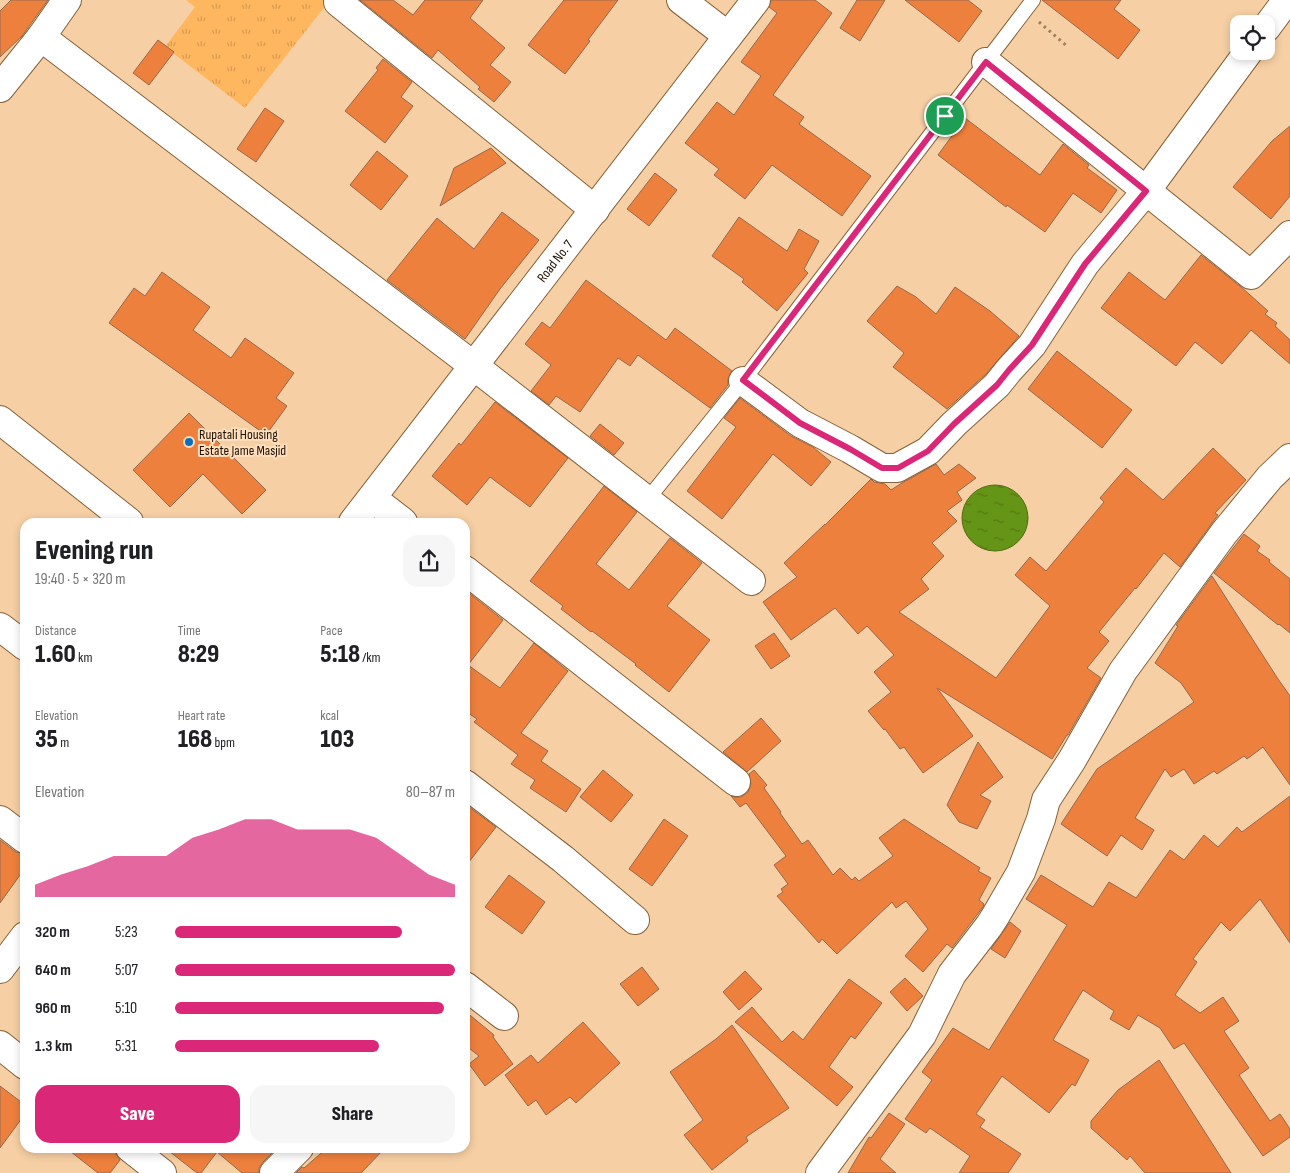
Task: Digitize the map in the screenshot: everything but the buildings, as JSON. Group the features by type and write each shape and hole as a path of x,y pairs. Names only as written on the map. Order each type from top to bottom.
{"street":[{"path":"0,88 41,37 67,0"},
{"path":"681,0 728,36"},
{"name":"Road No. 7","path":"357,518 756,0"},
{"path":"1275,16 1287,0"},
{"path":"338,2 595,210"},
{"path":"41,37 474,366 750,581"},
{"path":"743,380 800,423 882,468 898,468 928,451 954,424 997,385 1032,345 1085,264 1146,191 1242,60"},
{"path":"986,62 1251,275 1290,235"},
{"path":"0,420 124,518"},
{"path":"820,1173 922,1035 952,974 990,926 1021,872 1046,800 1072,760 1123,671 1224,533 1270,477 1290,458"},
{"path":"372,498 399,518"},
{"path":"470,574 736,782"},
{"path":"0,627 20,642"},
{"path":"470,788 563,859 634,920"},
{"path":"0,820 20,835"},
{"path":"0,969 20,943"},
{"path":"470,990 504,1016"},
{"path":"0,1045 20,1061"},
{"path":"136,1153 162,1173"},
{"path":"274,1173 294,1153"}],"lane":[{"path":"647,500 743,380 1029,5"}],"path":[{"path":"1029,5 1068,47"}],"green space":[{"path":"186,0 330,0 245,108 165,47 195,7"}],"water":[{"path":"995,485 1008,488 1018,495 1025,505 1028,518 1025,531 1018,541 1008,548 995,551 982,548 972,541 965,531 962,518 965,505 972,495 982,488"}],"place":[{"name":"Rupatali Housing Estate Jame Masjid","path":"189,442"}],"route":[{"path":"986,62 1146,191 1085,264 1032,345 997,385 954,424 928,451 898,468 882,468 800,423 743,380 945,116 986,62"}]}
